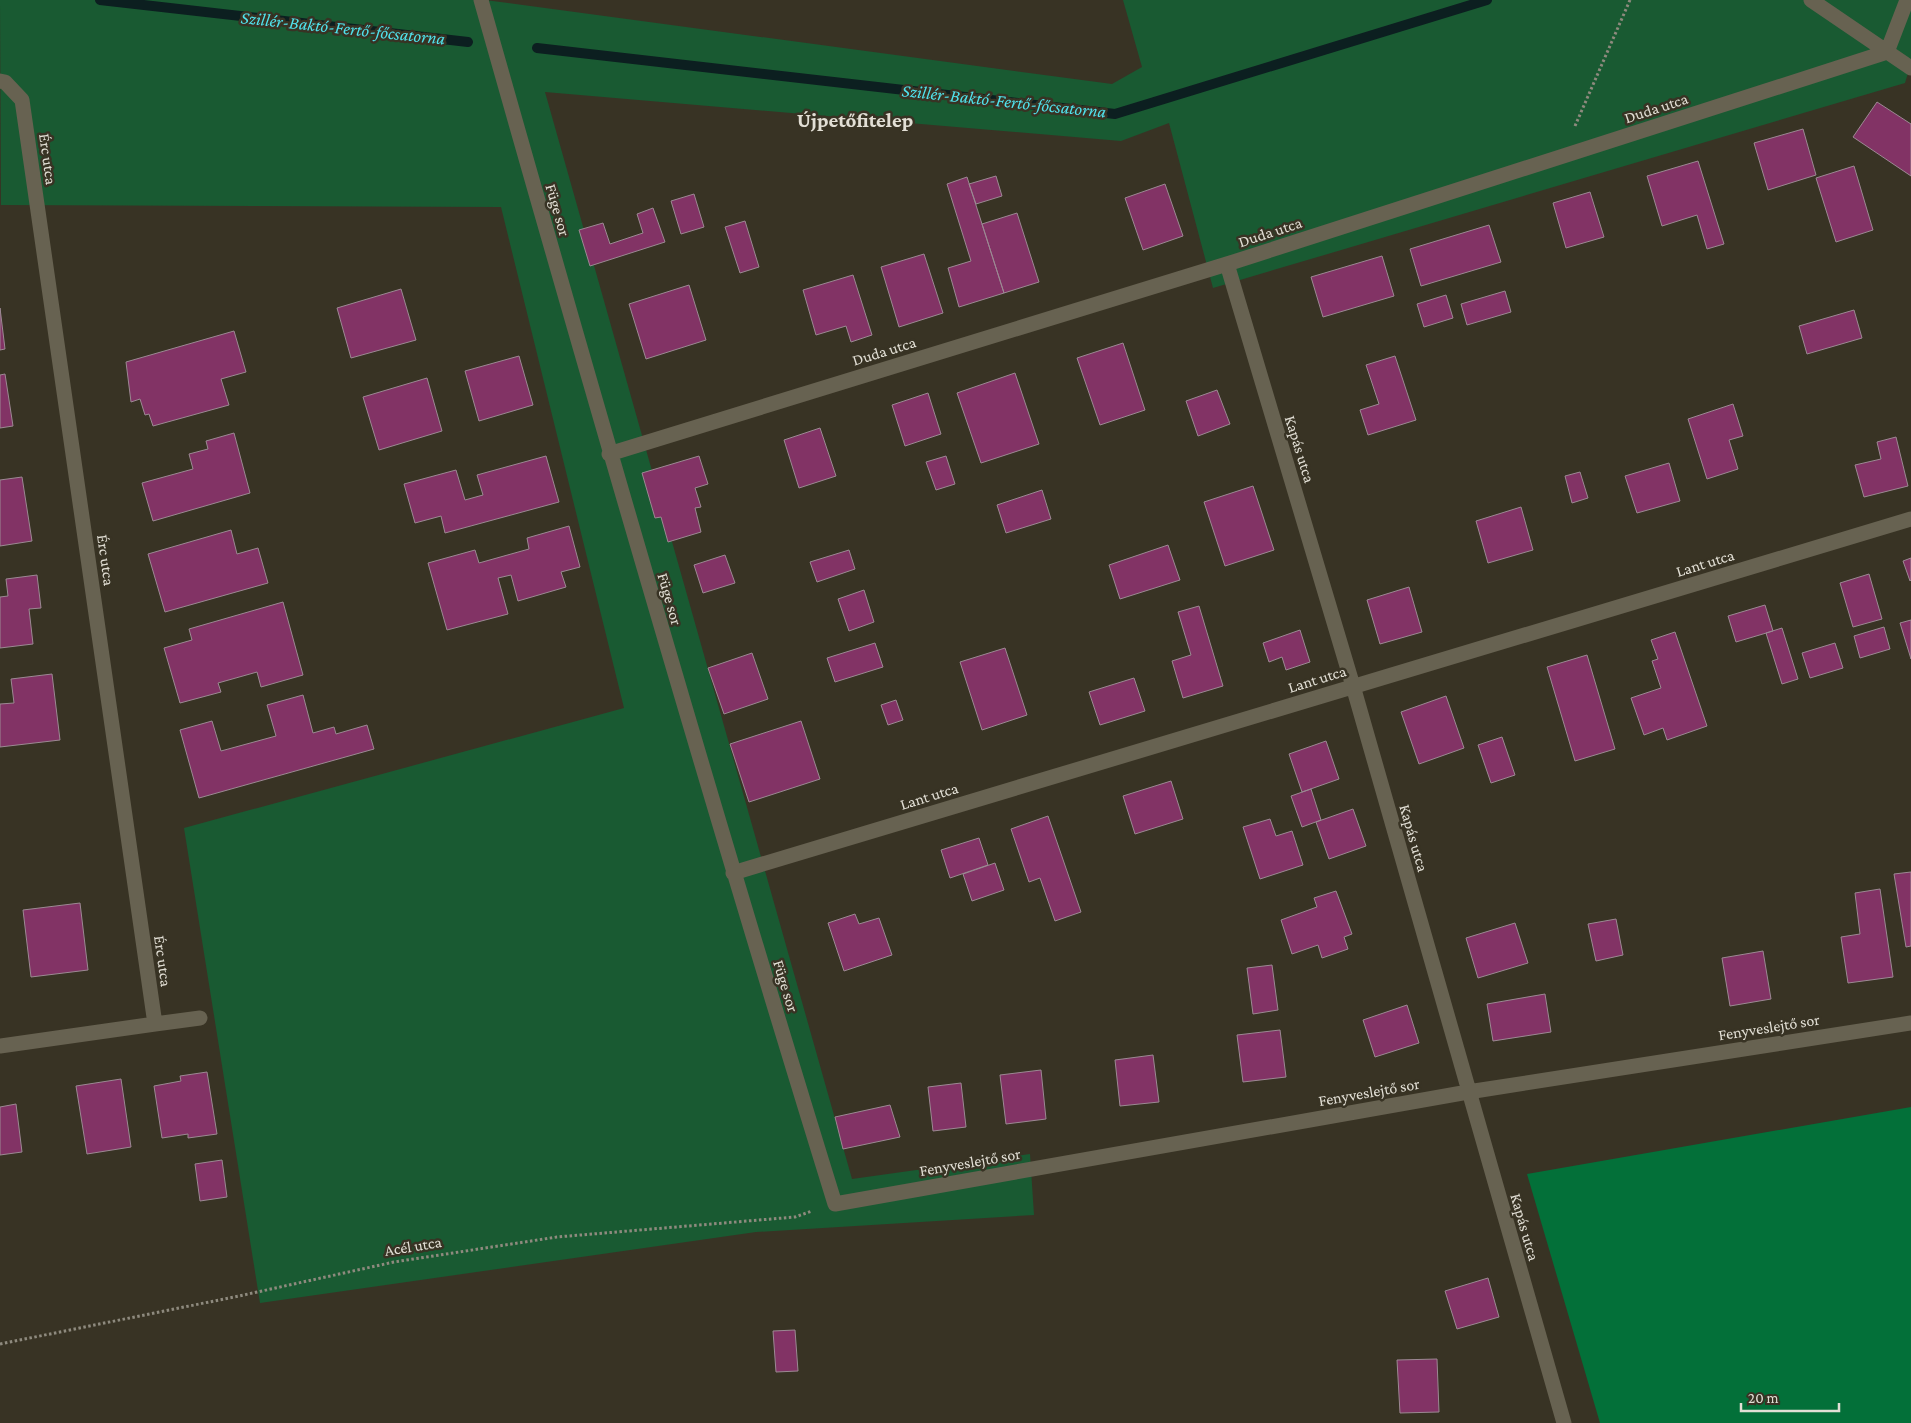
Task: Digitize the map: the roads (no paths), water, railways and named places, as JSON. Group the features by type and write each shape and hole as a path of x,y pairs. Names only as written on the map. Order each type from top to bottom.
{"street":[{"name":"Füge sor","path":"481,0 609,454 733,874 835,1204"},
{"path":"1811,0 1911,68"},
{"path":"1887,52 1907,0"},
{"name":"Duda utca","path":"609,454 1227,264 1887,52"},
{"name":"Érc utca","path":"0,81 5,82 22,100 155,1024"},
{"name":"Kapás utca","path":"1227,264 1353,686 1564,1423"},
{"name":"Lant utca","path":"733,874 1911,519"},
{"path":"0,1046 200,1018"},
{"name":"Fenyveslejtő sor","path":"835,1204 1468,1092 1911,1023"}],"waterway":[{"name":"Szillér-Baktó-Fertő-főcsatorna","path":"100,0 468,42"},
{"name":"Szillér-Baktó-Fertő-főcsatorna","path":"537,48 1115,114 1487,0"}],"district":[{"name":"Újpetőfitelep","path":"855,120"}]}
